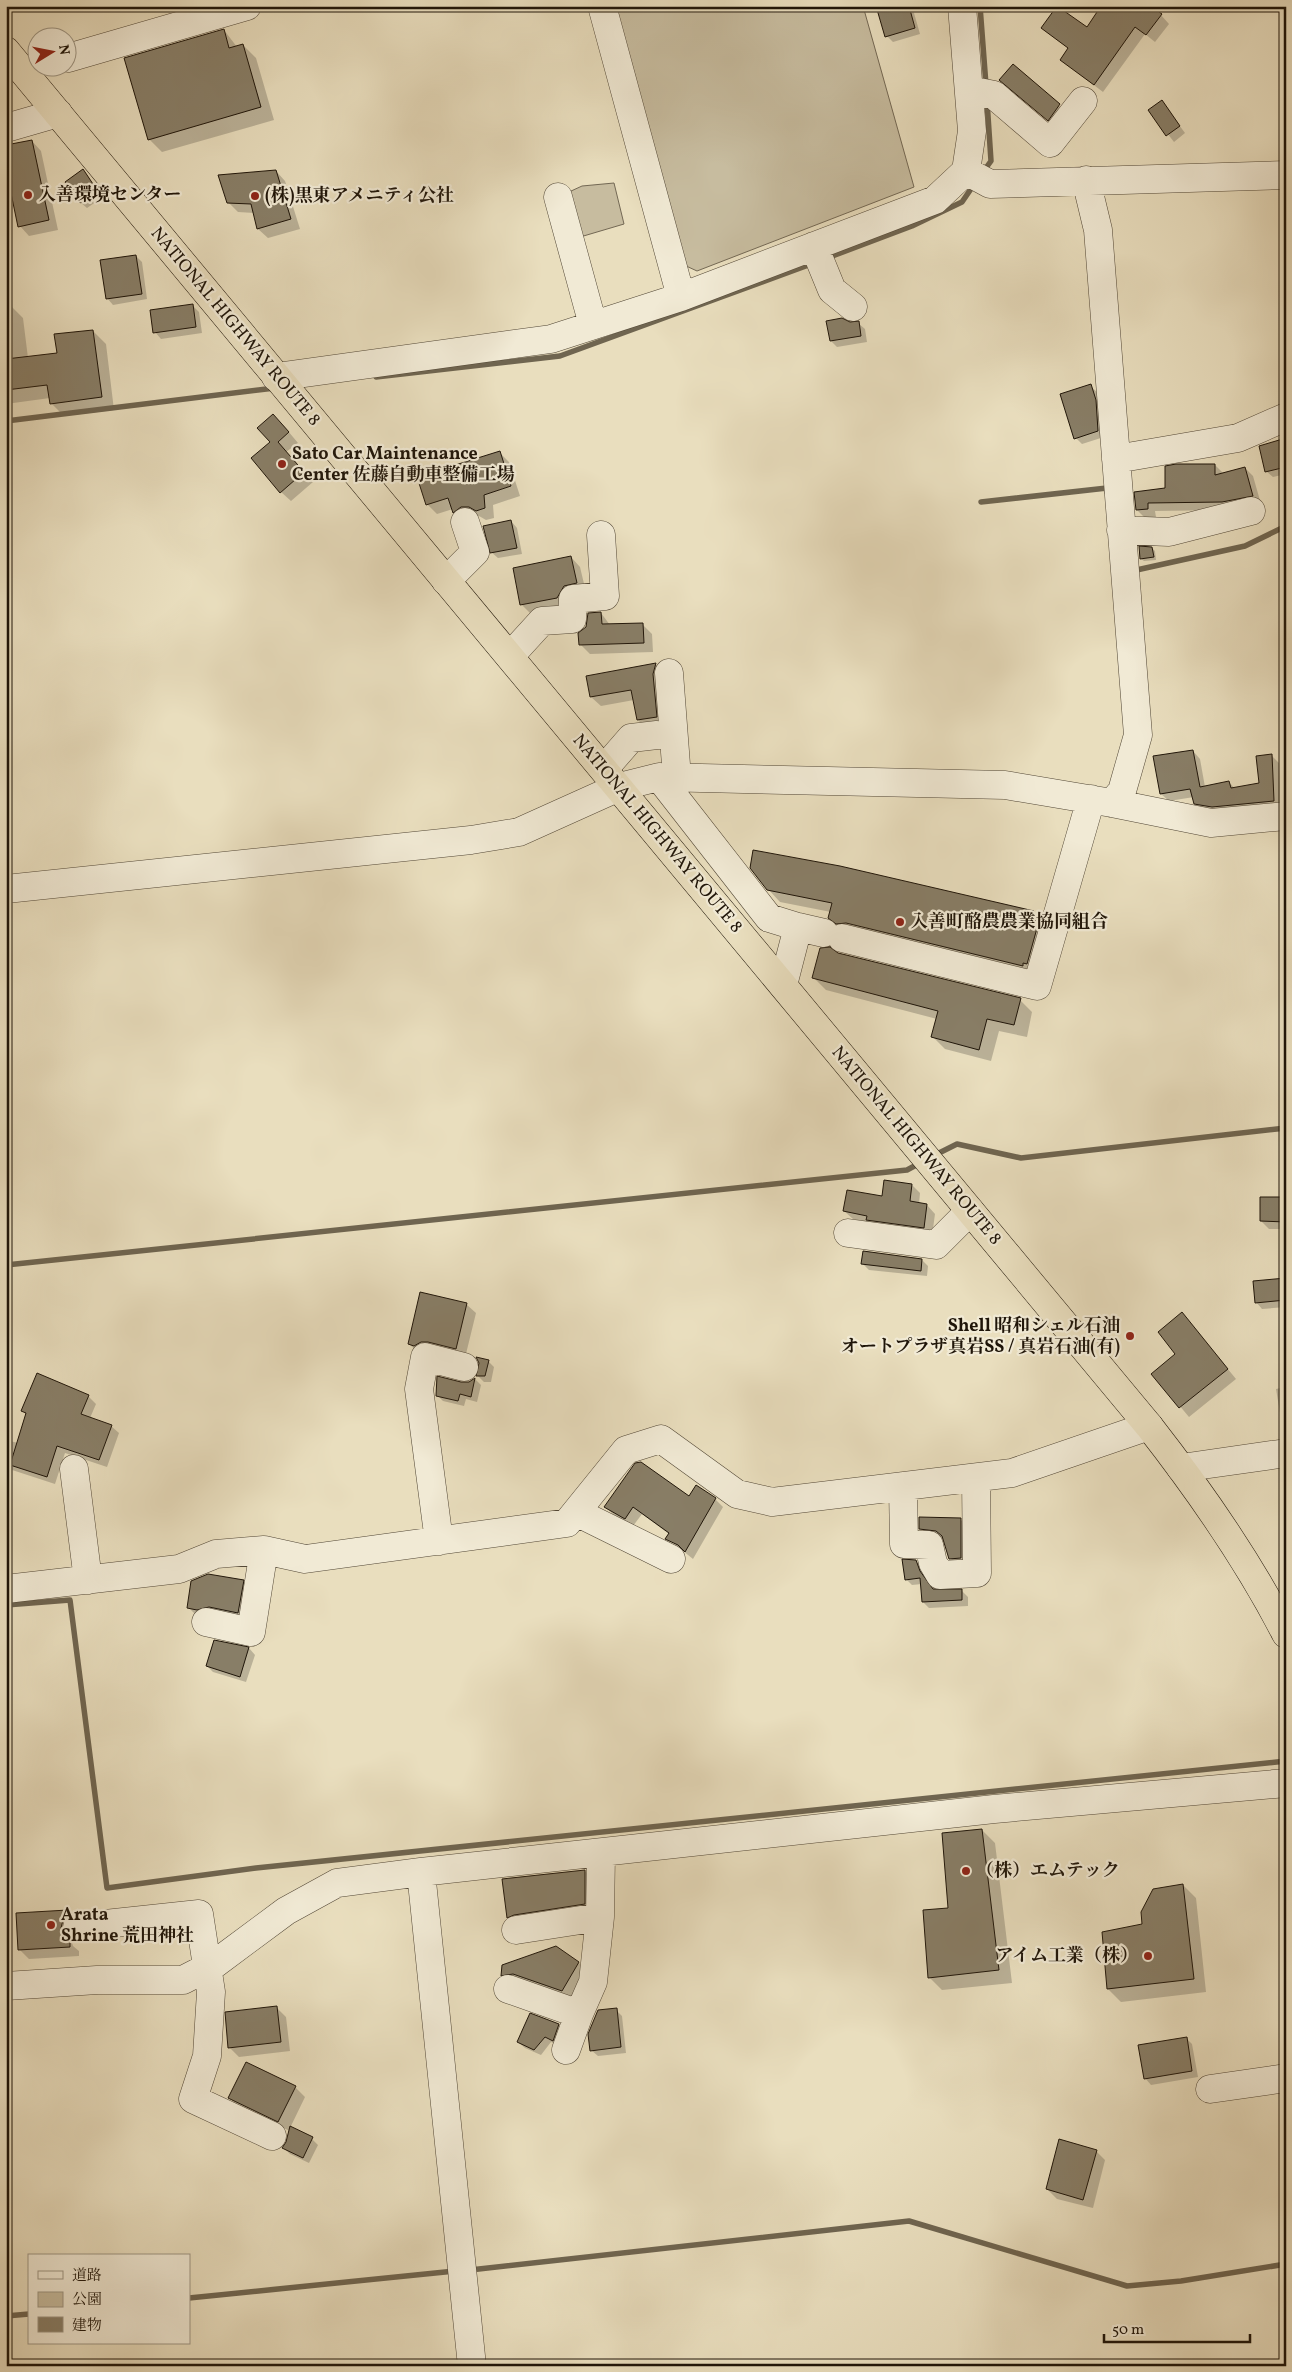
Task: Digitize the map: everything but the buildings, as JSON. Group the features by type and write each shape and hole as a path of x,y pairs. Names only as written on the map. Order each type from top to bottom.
{"highway":[{"name":"NATIONAL HIGHWAY ROUTE 8","path":"6,51 28,68"},
{"name":"NATIONAL HIGHWAY ROUTE 8","path":"36,78 58,113 276,377 612,778 1149,1426 1182,1468 1242,1559 1286,1634"}],"street":[{"path":"78,55 247,6"},
{"path":"602,6 680,297"},
{"path":"276,377 551,339 680,297 935,200 966,171 972,131 962,6"},
{"path":"969,90 994,95 1050,143 1083,101"},
{"path":"6,128 58,113"},
{"path":"966,171 990,184 1286,175"},
{"path":"669,673 668,778 769,918 821,933 1037,986 1102,801 1122,791 1138,735 1098,230 1086,180"},
{"path":"558,197 594,325"},
{"path":"814,246 832,290 853,307"},
{"path":"1116,459 1238,438 1286,417"},
{"path":"1121,530 1170,532 1251,511"},
{"path":"446,581 475,552 465,522"},
{"path":"510,656 542,621 572,619 573,599 604,596 601,535"},
{"path":"612,778 630,738 657,735"},
{"path":"6,889 519,832 612,778 1005,785 1102,801 1211,823 1286,816"},
{"path":"783,986 821,933"},
{"path":"848,1233 936,1245 970,1211"},
{"path":"438,1541 419,1389 425,1357 464,1367"},
{"path":"6,1589 179,1569 216,1554 264,1550 305,1559 567,1522 626,1450 661,1439 737,1494 772,1502 1012,1473 1149,1426"},
{"path":"1182,1468 1286,1453"},
{"path":"74,1469 88,1580"},
{"path":"903,1486 904,1544 929,1545 932,1563 940,1575 977,1573 976,1478"},
{"path":"576,1512 671,1559"},
{"path":"206,1622 251,1632 264,1550"},
{"path":"6,1986 97,1980 183,1980 207,1968 286,1911 337,1883 421,1872 600,1854 994,1809 1286,1783"},
{"path":"566,2050 593,1982 600,1917 600,1854"},
{"path":"421,1872 472,2366"},
{"path":"77,1927 199,1914 211,1992 207,2056 193,2099 272,2136"},
{"path":"516,1930 600,1917"},
{"path":"508,1989 579,2014"},
{"path":"1210,2089 1286,2078"}],"green space":[{"path":"614,6 863,6 914,187 697,271 684,265"},
{"path":"614,183 624,224 570,240 558,197 582,186"}],"waterway":[{"path":"980,6 986,85"},
{"path":"983,172 991,161 987,101"},
{"path":"827,258 912,226 962,202 975,183"},
{"path":"376,377 560,356 814,263"},
{"path":"6,421 275,388"},
{"path":"981,502 1107,488 1107,492"},
{"path":"1132,571 1245,546 1286,526"},
{"path":"935,1155 957,1144 1021,1158 1286,1128"},
{"path":"6,1265 907,1170 920,1163"},
{"path":"6,1605 70,1600 107,1888 256,1868 1286,1761"},
{"path":"470,2270 909,2221 1127,2286 1181,2281 1286,2264"},
{"path":"190,2298 455,2271"},
{"path":"6,2316 28,2314"}],"place":[{"name":"入善環境センター","path":"28,195"},
{"name":"(株)黒東アメニティ公社","path":"255,196"},
{"name":"Sato Car Maintenance Center 佐藤自動車整備工場","path":"282,464"},
{"name":"入善町酪農農業協同組合","path":"900,922"},
{"name":"Shell 昭和シェル石油 オートプラザ真岩SS / 真岩石油(有)","path":"1130,1336"},
{"name":"（株）エムテック","path":"966,1871"},
{"name":"Arata Shrine 荒田神社","path":"51,1925"},
{"name":"アイム工業（株）","path":"1148,1956"}]}
